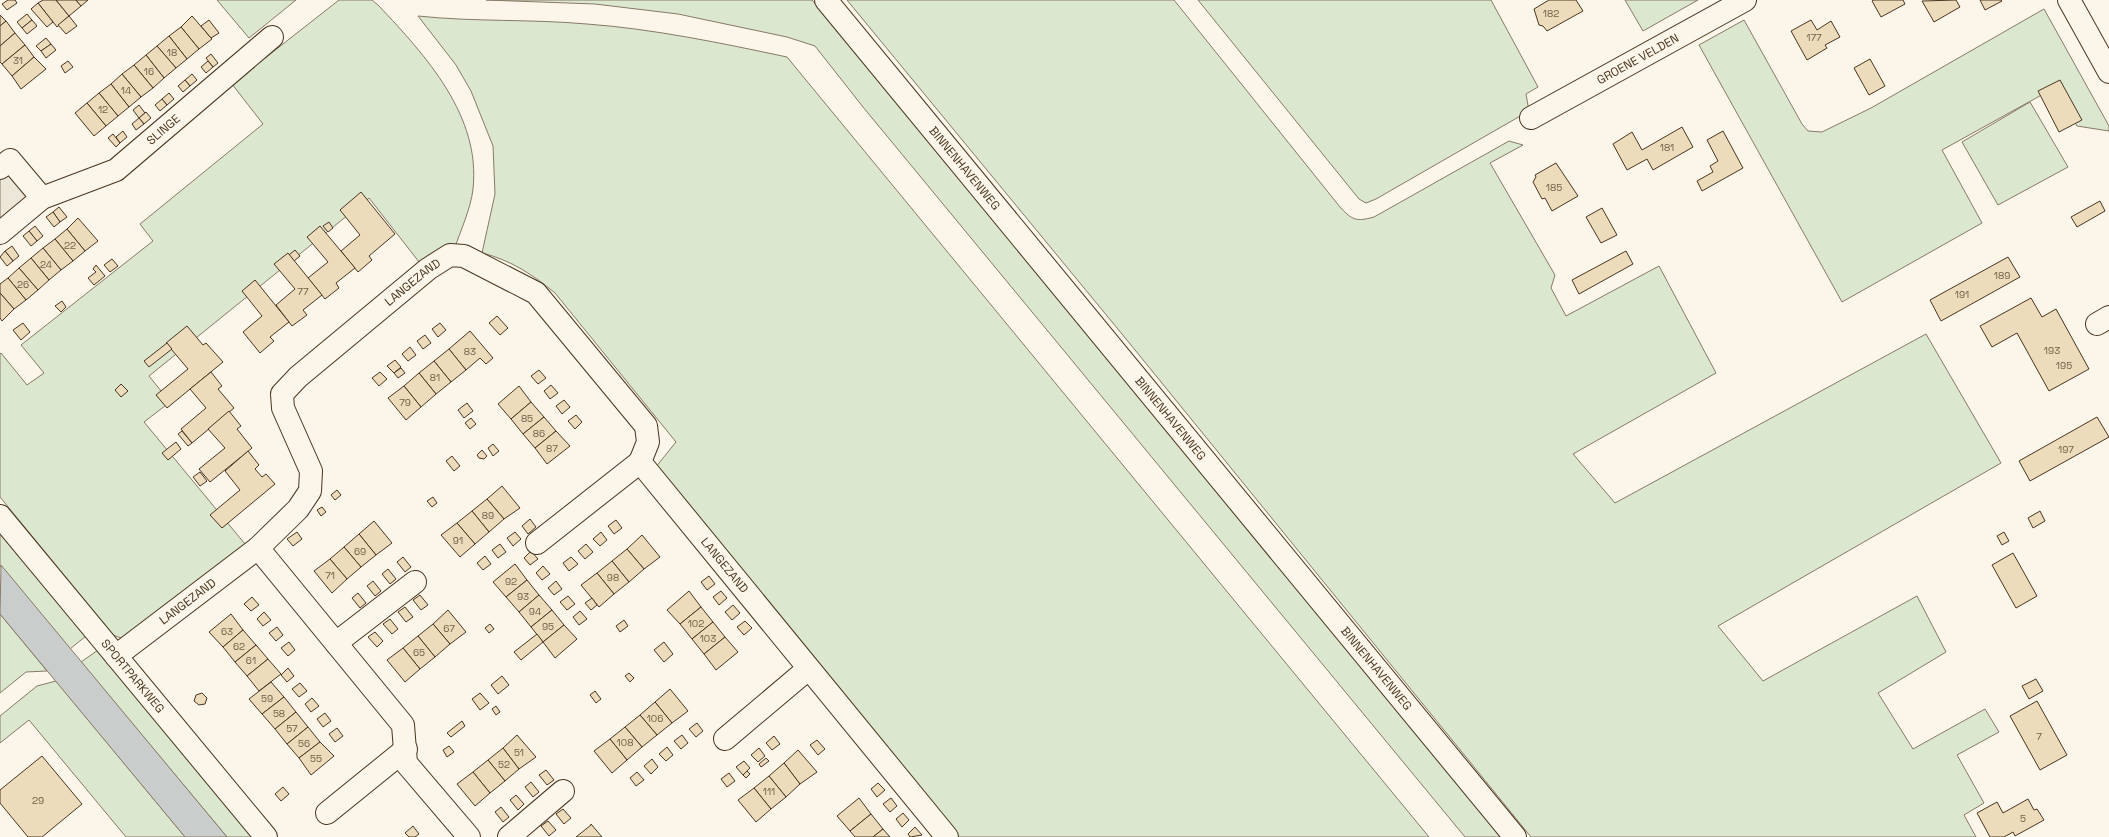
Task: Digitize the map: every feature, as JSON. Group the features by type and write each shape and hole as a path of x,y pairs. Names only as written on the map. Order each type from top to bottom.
{"street":[{"name":"BINNENHAVENWEG","path":"826,0 1515,837"},
{"name":"GROENE VELDEN","path":"1531,118 1745,0"},
{"path":"2069,0 2109,72"},
{"name":"SLINGE","path":"0,233 42,198 116,170 272,38"},
{"path":"0,168 10,160 42,198"},
{"name":"LANGEZAND","path":"116,656 258,548 298,509 310,491 311,472 283,408 282,394 298,377 428,269 450,255 464,256 536,293 646,426 648,442 640,462 538,543"},
{"name":"LANGEZAND","path":"640,462 947,837"},
{"name":"SPORTPARKWEG","path":"0,516 266,837"},
{"path":"258,548 403,725 406,763 469,837"},
{"path":"336,642 414,582"},
{"path":"725,739 808,669"},
{"path":"327,813 406,749"},
{"path":"509,837 563,791"}],"green space":[{"path":"217,0 296,0 249,38"},
{"path":"339,0 372,0 415,45 447,89 459,112 468,137 473,162 473,189 465,220 454,250 423,267 369,198 149,376 170,402 144,422 245,544 129,636 121,638 113,635 0,497 0,354 1,353 27,385 44,373 21,345 153,241 140,224 263,124 232,84"},
{"path":"486,0 812,0 1501,837 1465,837 863,107 815,46 787,37 678,14 595,4"},
{"path":"847,0 1174,0 1340,207 1348,215 1355,219 1374,217 1509,141 1523,145 1490,163 1555,275 1551,288 1566,316 1659,266 1716,373 1573,454 1615,503 1926,334 2001,463 1718,626 1763,681 1917,596 1946,652 1878,693 1913,749 1985,709 1999,732 1957,755 1984,803 1964,815 1976,837 1531,837 1131,345"},
{"path":"1198,0 1491,0 1538,87 1526,94 1529,111 1376,199 1366,203 1359,199"},
{"path":"1625,0 1698,0 1643,31"},
{"path":"2044,9 2109,126 2109,131 2077,126 2056,87 1942,150 1982,223 1842,302 1699,45 1744,20 1802,124 1808,131 1822,132 1871,108"},
{"path":"418,16 460,19 566,22 612,26 687,37 787,57 1429,837 959,837 655,468 676,442 555,293 538,280 512,264 482,253 495,194 493,146 471,91 456,65"},
{"path":"2030,102 2068,167 1998,205 1962,142"},
{"path":"0,534 86,636 70,649 0,566"},
{"path":"0,614 47,671 26,672 0,693"},
{"path":"98,650 252,837 227,837 81,662"},
{"path":"56,681 185,837 126,837 29,720 0,743 0,716 37,686"}],"shaded area":[{"path":"0,168 42,198 0,233"},
{"path":"1,565 227,837 185,837 0,614"}],"building":[{"path":"8,0 15,0 17,3 7,10 2,4"},
{"path":"43,0 56,0 69,16 57,27 38,3"},
{"path":"56,0 76,0 81,6 69,16"},
{"path":"76,0 88,0 81,6"},
{"path":"1549,0 1576,0 1583,11 1547,31 1543,26 1539,25 1534,9"},
{"path":"1903,0 1905,4 1881,17 1872,1"},
{"path":"1956,0 1960,7 1934,22 1922,1"},
{"path":"1980,0 2001,0 2002,1 1985,10"},
{"path":"38,3 53,22 47,27 31,9"},
{"path":"27,14 32,20 22,28 17,22"},
{"path":"0,15 6,21 0,26"},
{"path":"69,16 77,26 66,34 58,25"},
{"path":"192,16 212,39 199,49 181,27"},
{"path":"32,20 37,26 27,34 22,28"},
{"path":"209,20 219,33 211,38 201,26"},
{"path":"1811,20 1817,30 1831,21 1840,37 1825,45 1827,48 1807,60 1791,31"},
{"path":"6,21 15,33 0,46 0,26"},
{"path":"181,27 199,49 187,59 169,36"},
{"path":"15,33 25,45 2,64 0,62 0,46"},
{"path":"169,36 187,59 176,68 157,46"},
{"path":"46,38 51,44 41,51 36,46"},
{"path":"51,44 56,50 46,58 41,51"},
{"path":"25,45 34,57 12,76 2,64"},
{"path":"157,46 176,68 164,78 146,55"},
{"path":"211,54 218,63 213,67 206,58"},
{"path":"146,55 164,78 153,88 134,65"},
{"path":"34,57 46,69 21,89 12,76"},
{"path":"1870,59 1885,86 1869,95 1854,68"},
{"path":"68,61 73,67 65,73 61,66"},
{"path":"208,61 213,67 206,73 201,67"},
{"path":"134,65 153,88 141,97 122,74"},
{"path":"122,74 141,97 129,107 111,84"},
{"path":"192,74 197,80 190,86 185,80"},
{"path":"185,80 190,86 183,92 178,86"},
{"path":"2060,80 2082,120 2059,132 2038,91"},
{"path":"111,84 129,107 118,116 99,93"},
{"path":"99,93 118,116 106,126 87,103"},
{"path":"169,93 174,99 167,105 162,99"},
{"path":"162,99 167,105 160,111 155,105"},
{"path":"87,103 106,126 94,136 75,113"},
{"path":"139,105 145,113 139,118 133,110"},
{"path":"146,112 151,118 144,124 139,118"},
{"path":"139,118 144,124 136,130 132,124"},
{"path":"1682,127 1693,147 1653,170 1647,159 1627,170 1613,144 1632,132 1642,150"},
{"path":"123,131 127,137 120,143 116,137"},
{"path":"1723,131 1743,168 1702,191 1697,181 1713,172 1710,166 1718,161 1707,140"},
{"path":"113,134 120,143 116,147 108,138"},
{"path":"1556,163 1578,196 1552,211 1545,198 1542,199 1533,182 1536,177 1535,175"},
{"path":"361,192 395,234 369,256 372,260 358,272 341,251 360,235 340,210"},
{"path":"2100,201 2105,211 2077,227 2071,217"},
{"path":"59,207 67,217 60,222 53,212"},
{"path":"1602,208 1617,235 1601,243 1586,217"},
{"path":"53,212 60,222 54,227 46,217"},
{"path":"78,218 98,241 85,251 67,229"},
{"path":"329,222 333,228 328,232 323,226"},
{"path":"35,226 43,236 37,241 29,231"},
{"path":"320,226 355,268 336,283 339,288 325,299 308,278 328,262 307,237"},
{"path":"67,229 85,251 73,261 55,239"},
{"path":"29,231 37,241 31,246 23,236"},
{"path":"55,239 73,261 61,270 43,248"},
{"path":"12,246 19,256 13,261 5,251"},
{"path":"43,248 61,270 49,280 31,258"},
{"path":"295,250 300,256 294,261 289,255"},
{"path":"5,251 13,261 7,266 0,257"},
{"path":"1626,251 1633,264 1579,294 1572,280"},
{"path":"288,253 322,295 303,310 307,315 292,326 276,305 295,289 274,264"},
{"path":"2008,257 2020,277 1941,321 1930,300"},
{"path":"31,258 49,280 38,290 19,268"},
{"path":"112,259 118,266 110,272 104,265"},
{"path":"96,265 105,276 94,285 88,278 96,272 93,269"},
{"path":"19,268 38,290 26,300 8,278"},
{"path":"8,278 26,300 14,309 0,293 0,284"},
{"path":"255,280 289,322 270,337 274,341 260,353 243,332 262,316 242,291"},
{"path":"0,293 14,309 2,321 0,318"},
{"path":"2031,298 2042,317 2056,309 2089,369 2049,391 2017,333 1992,347 1980,326"},
{"path":"62,301 66,307 61,312 55,306"},
{"path":"497,316 508,328 500,335 489,323"},
{"path":"23,323 30,332 21,340 13,330"},
{"path":"440,323 446,330 438,337 432,329"},
{"path":"187,326 203,345 206,343 223,362 167,408 156,395 188,369 166,343"},
{"path":"470,331 493,358 486,364 480,358 466,370 449,349"},
{"path":"425,335 431,343 423,349 417,341"},
{"path":"167,343 172,349 149,367 144,361"},
{"path":"410,347 416,355 408,361 402,354"},
{"path":"449,349 466,370 451,382 434,361"},
{"path":"395,360 401,367 394,373 387,366"},
{"path":"434,361 451,382 436,394 419,373"},
{"path":"401,368 405,373 398,378 394,373"},
{"path":"539,370 546,378 538,384 531,376"},
{"path":"211,372 222,386 218,389 234,408 192,443 181,429 206,408 190,389"},
{"path":"380,372 387,379 379,386 372,378"},
{"path":"419,373 436,394 421,407 404,386"},
{"path":"121,384 128,391 121,397 115,390"},
{"path":"551,385 558,393 550,399 544,391"},
{"path":"404,386 421,407 406,420 388,398"},
{"path":"519,386 531,402 511,419 498,404"},
{"path":"564,400 570,407 562,414 556,406"},
{"path":"531,402 544,417 523,434 511,419"},
{"path":"467,403 473,411 464,418 458,410"},
{"path":"229,411 241,426 237,429 252,448 210,482 199,469 225,448 208,429"},
{"path":"576,415 582,422 575,429 568,421"},
{"path":"544,417 556,431 535,448 523,434"},
{"path":"2097,417 2109,437 2030,481 2019,461"},
{"path":"471,418 476,424 470,429 465,423"},
{"path":"182,431 192,443 188,446 178,434"},
{"path":"556,431 570,446 547,464 535,448"},
{"path":"176,442 181,449 168,460 162,453"},
{"path":"493,444 499,451 493,456 488,448"},
{"path":"482,450 487,456 484,459 479,458 477,455"},
{"path":"248,451 259,465 255,469 262,477 266,474 275,484 222,528 210,515 240,490 225,471"},
{"path":"452,456 460,466 454,471 446,461"},
{"path":"200,472 207,481 200,486 193,477"},
{"path":"502,486 520,508 504,519 487,499"},
{"path":"337,490 341,495 335,500 331,495"},
{"path":"433,497 437,503 432,507 427,501"},
{"path":"487,499 504,519 489,532 472,511"},
{"path":"322,507 326,512 321,516 317,510"},
{"path":"472,511 489,532 475,544 457,523"},
{"path":"2040,511 2045,521 2033,528 2028,518"},
{"path":"530,519 536,527 528,534 522,526"},
{"path":"616,520 622,528 614,534 608,526"},
{"path":"374,521 392,543 376,555 359,534"},
{"path":"457,523 475,544 460,557 441,535"},
{"path":"297,532 302,539 293,546 287,539"},
{"path":"515,532 521,539 513,546 507,538"},
{"path":"601,532 607,540 600,546 593,539"},
{"path":"2004,532 2009,541 2002,545 1997,536"},
{"path":"359,534 376,555 361,567 344,547"},
{"path":"642,535 660,557 644,569 627,549"},
{"path":"500,544 506,552 498,558 492,550"},
{"path":"586,544 593,552 585,559 578,551"},
{"path":"344,547 361,567 347,579 330,559"},
{"path":"627,549 644,569 629,582 612,561"},
{"path":"531,551 538,559 530,565 524,558"},
{"path":"2013,553 2037,596 2016,608 1992,565"},
{"path":"485,556 491,564 483,570 477,563"},
{"path":"403,557 411,567 405,572 397,562"},
{"path":"571,557 578,564 569,571 563,563"},
{"path":"330,559 347,579 332,593 314,571"},
{"path":"612,561 629,582 614,594 597,573"},
{"path":"515,564 527,580 506,597 493,582"},
{"path":"543,566 550,574 542,580 536,573"},
{"path":"388,569 396,579 390,584 382,574"},
{"path":"597,573 614,594 599,607 581,585"},
{"path":"709,576 715,584 707,590 701,582"},
{"path":"527,580 539,595 519,612 506,597"},
{"path":"373,581 381,591 375,596 367,586"},
{"path":"556,581 562,589 554,595 548,588"},
{"path":"689,591 701,607 680,624 667,610"},
{"path":"721,591 727,598 719,605 713,597"},
{"path":"358,593 366,603 360,608 352,598"},
{"path":"420,595 428,605 421,610 413,600"},
{"path":"539,595 552,610 531,627 519,612"},
{"path":"568,596 575,604 567,610 560,602"},
{"path":"252,597 259,605 251,611 244,604"},
{"path":"592,598 597,605 591,610 585,603"},
{"path":"733,605 740,613 732,620 725,612"},
{"path":"405,607 413,617 406,622 398,612"},
{"path":"701,607 713,622 692,639 680,624"},
{"path":"448,610 466,632 450,644 433,624"},
{"path":"552,610 564,625 543,642 531,627"},
{"path":"580,611 587,619 579,625 573,617"},
{"path":"264,612 271,620 263,626 257,619"},
{"path":"231,614 243,630 223,647 209,632"},
{"path":"390,619 398,629 392,634 383,624"},
{"path":"624,620 628,626 620,632 616,626"},
{"path":"745,621 752,628 744,635 737,627"},
{"path":"713,622 725,637 704,654 692,639"},
{"path":"433,624 450,644 435,657 418,636"},
{"path":"490,624 494,629 489,633 485,628"},
{"path":"564,625 577,639 555,658 543,642"},
{"path":"277,627 283,635 276,641 269,633"},
{"path":"243,630 256,645 235,662 223,647"},
{"path":"375,632 383,641 377,647 368,637"},
{"path":"537,634 543,642 521,660 514,652"},
{"path":"418,636 435,657 420,669 403,648"},
{"path":"725,637 738,652 716,670 704,654"},
{"path":"289,642 295,650 288,656 281,648"},
{"path":"664,642 673,654 664,662 654,650"},
{"path":"256,645 268,659 247,676 235,662"},
{"path":"403,648 420,669 405,682 387,660"},
{"path":"268,659 281,674 259,691 247,676"},
{"path":"288,668 294,676 287,682 281,675"},
{"path":"629,673 634,678 630,682 625,676"},
{"path":"502,676 509,685 498,694 491,685"},
{"path":"2036,679 2043,691 2029,699 2022,686"},
{"path":"271,682 284,697 262,714 249,699"},
{"path":"300,683 307,691 299,697 292,689"},
{"path":"670,689 688,711 672,723 655,702"},
{"path":"595,691 601,699 596,703 590,695"},
{"path":"202,693 207,698 205,704 199,705 194,701 196,695"},
{"path":"480,693 489,703 480,710 472,699"},
{"path":"284,697 296,712 275,729 262,714"},
{"path":"312,698 319,706 311,712 305,704"},
{"path":"2037,701 2067,755 2040,770 2010,716"},
{"path":"655,702 672,723 657,735 640,715"},
{"path":"496,706 500,712 496,715 492,709"},
{"path":"296,712 308,727 287,744 275,729"},
{"path":"325,713 331,721 323,727 317,719"},
{"path":"640,715 657,735 642,747 625,727"},
{"path":"462,721 465,726 451,737 447,733"},
{"path":"697,723 703,731 696,737 689,729"},
{"path":"308,727 320,742 299,758 287,744"},
{"path":"625,727 642,747 627,760 610,739"},
{"path":"337,728 343,736 335,742 329,734"},
{"path":"517,735 536,757 519,769 503,748"},
{"path":"682,735 688,743 681,749 674,741"},
{"path":"774,736 780,744 772,750 766,743"},
{"path":"610,739 627,760 612,773 594,751"},
{"path":"817,740 825,749 818,755 810,745"},
{"path":"320,742 334,756 311,775 299,758"},
{"path":"449,746 454,752 447,757 443,750"},
{"path":"667,747 673,755 666,761 659,754"},
{"path":"503,748 519,769 505,781 488,760"},
{"path":"759,748 765,756 758,762 751,755"},
{"path":"798,750 817,772 800,784 784,763"},
{"path":"42,756 82,804 42,837 28,837 0,803 0,790"},
{"path":"766,758 769,761 761,767 759,764"},
{"path":"652,759 658,767 651,774 644,766"},
{"path":"488,760 505,781 490,793 473,772"},
{"path":"744,761 750,768 743,775 736,767"},
{"path":"784,763 800,784 786,797 769,776"},
{"path":"546,770 554,780 547,785 539,775"},
{"path":"747,771 750,774 746,778 743,775"},
{"path":"473,772 490,793 475,806 457,784"},
{"path":"637,772 644,780 636,786 630,778"},
{"path":"729,773 735,781 727,787 721,779"},
{"path":"769,776 786,797 771,809 754,788"},
{"path":"531,782 539,792 533,797 525,787"},
{"path":"878,783 885,790 877,797 871,789"},
{"path":"283,787 289,794 281,801 275,794"},
{"path":"754,788 771,809 756,822 738,800"},
{"path":"516,795 524,804 518,810 510,800"},
{"path":"859,798 871,814 850,831 837,816"},
{"path":"891,798 897,806 890,812 883,804"},
{"path":"2028,799 2034,810 2037,809 2044,820 2015,836 2013,832 2004,837 1990,837 1977,813 1997,802 2003,813"},
{"path":"501,807 509,817 503,822 495,812"},
{"path":"563,809 571,818 564,824 556,814"},
{"path":"903,813 909,820 902,827 896,819"},
{"path":"871,814 883,829 873,837 855,837 850,831"},
{"path":"548,821 556,830 549,836 541,826"},
{"path":"591,825 602,837 576,837"},
{"path":"413,826 419,834 415,837 409,837 405,833"},
{"path":"915,827 922,835 910,837 908,834"},
{"path":"883,829 890,837 873,837"}]}
